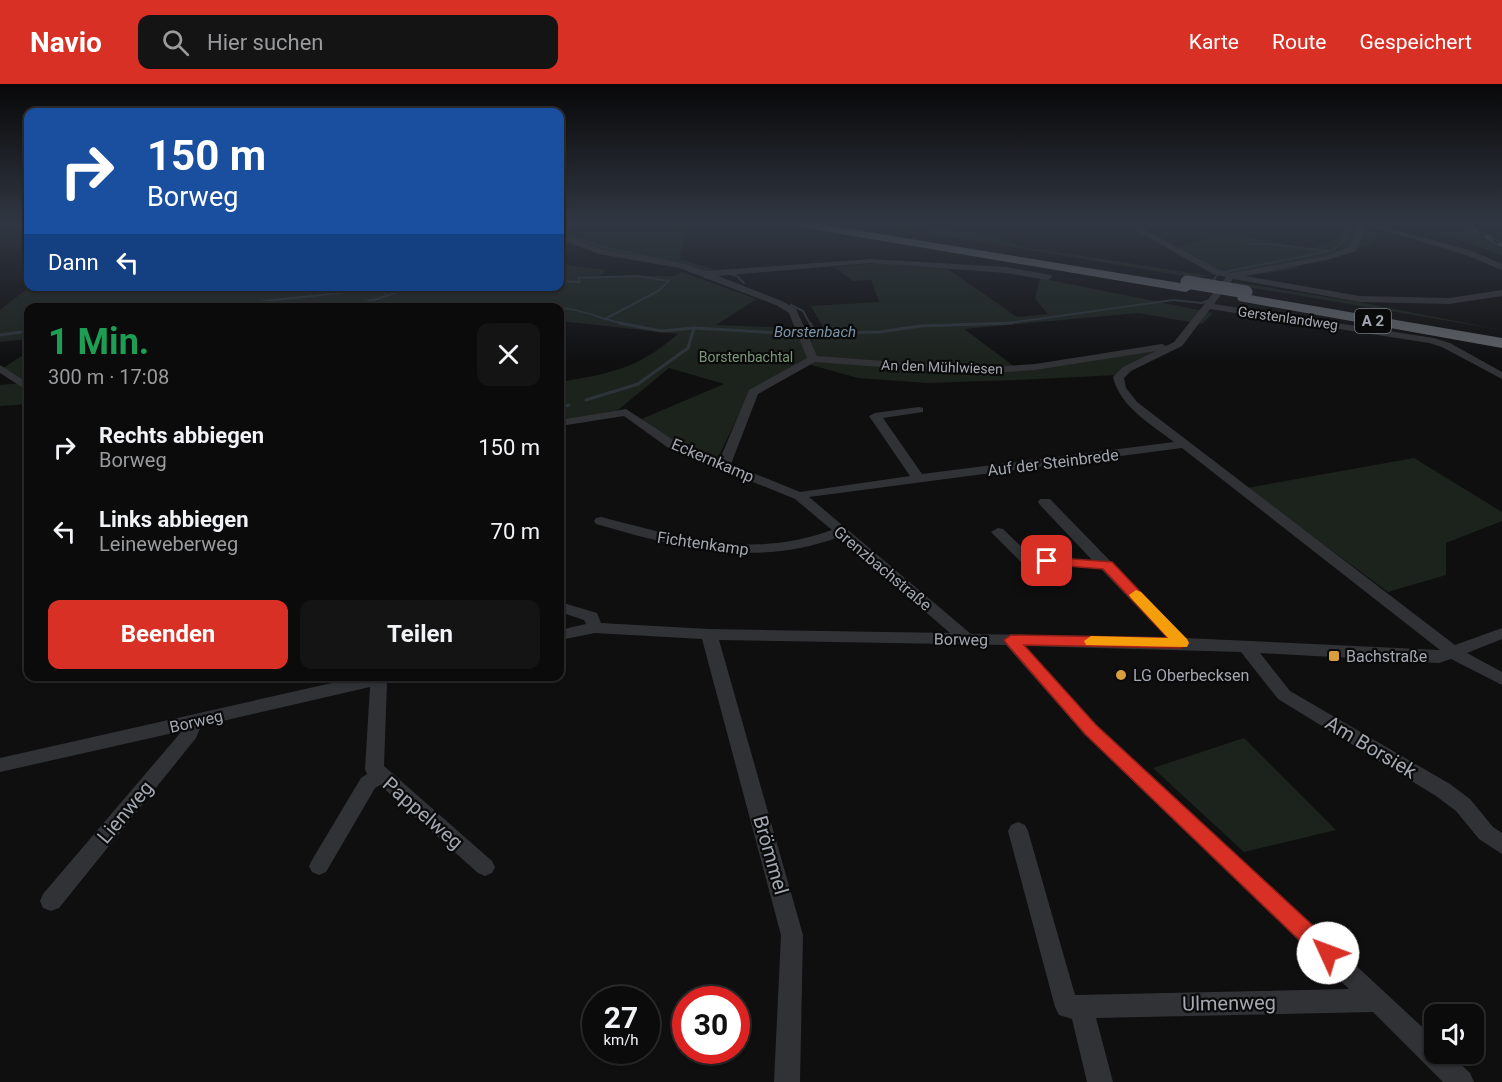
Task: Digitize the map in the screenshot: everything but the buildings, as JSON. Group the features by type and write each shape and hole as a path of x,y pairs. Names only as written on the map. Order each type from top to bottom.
{"highway":[{"name":"A 2","path":"1095,271 1187,285"},
{"name":"A 2","path":"1105,271 1502,336"},
{"name":"A 2","path":"1245,295 1502,343"}],"street":[{"path":"695,271 748,290 793,311 813,360 753,392 724,466"},
{"path":"706,274 749,271"},
{"path":"1009,271 1048,278"},
{"path":"1213,271 1230,276 1360,299 1449,301 1502,293"},
{"path":"1260,271 1230,276 1178,344 1127,369 1118,377 1121,389 1133,404 1454,653 1502,679"},
{"name":"Gerstenlandweg","path":"1207,306 1430,340 1446,345 1502,376"},
{"name":"An den Mühlwiesen","path":"813,360 976,371 1035,367 1178,344"},
{"path":"0,368 24,385"},
{"path":"919,410 875,416 920,479"},
{"name":"Eckernkamp","path":"564,422 626,412 670,444 800,496"},
{"name":"Auf der Steinbrede","path":"800,496 1186,444"},
{"name":"Grenzbachstraße","path":"800,496 967,639"},
{"path":"1045,502 1181,643"},
{"name":"Fichtenkamp","path":"601,521 670,541 735,549 760,550 798,546 840,532"},
{"path":"998,532 1027,560 1107,565"},
{"path":"564,608 591,617 595,628"},
{"name":"Borweg","path":"564,634 595,628 710,634 1181,643 1439,657 1502,633"},
{"name":"Brömmel","path":"710,634 792,935 787,1082"},
{"path":"1011,640 1090,729 1378,1000 1461,1082"},
{"name":"Am Borsiek","path":"1245,646 1284,695 1443,790 1462,806 1486,833 1502,845"},
{"name":"Borweg","path":"0,765 372,681"},
{"name":"Pappelweg","path":"385,681 374,769 485,867"},
{"name":"Lienweg","path":"51,901 190,733 194,721"},
{"path":"319,866 368,783 380,775"},
{"path":"1018,831 1067,1007 1081,1006 1100,1082"},
{"name":"Ulmenweg","path":"1081,1006 1378,1000"}],"green space":[{"name":"Borstenbachtal","path":"564,271 606,271 599,276 675,276 682,272 757,299 716,325 824,329 811,306 879,302 871,280 853,281 839,271 950,271 1017,317 1048,314 1035,299 1040,278 1213,313 1202,324 1138,313 964,329 1019,370 1173,346 1117,375 927,383 858,378 804,363 750,391 717,460 670,442 639,420 724,384 669,368 618,410 564,420 564,381 623,368 650,355 678,334 564,321 564,303 24,303 24,339 0,342 0,310 24,291 564,291"},
{"path":"1152,271 1176,271 1211,276 1190,277"},
{"path":"1209,271 1283,271 1246,276 1215,274"},
{"path":"1235,282 1358,302 1502,330 1233,284"},
{"path":"24,355 24,404 0,406 0,385 23,383 3,368"},
{"path":"1414,458 1502,512 1502,521 1446,543 1446,575 1388,592 1247,488"},
{"path":"1244,738 1336,830 1244,852 1153,768"}],"waterway":[{"name":"Borstenbach","path":"1214,280 1217,275 1231,271"},
{"path":"730,274 737,276 744,283"},
{"name":"Borstenbach","path":"564,281 580,282 578,278 637,276 669,281 658,291 605,319"},
{"path":"247,303 358,291"},
{"path":"381,291 386,294"},
{"name":"Borstenbach","path":"358,303 401,291"},
{"name":"Borstenbach","path":"977,324 1009,323 1173,300 1202,303 1209,300"},
{"path":"791,305 803,311 810,324"},
{"path":"564,308 589,313 605,319"},
{"name":"Borstenbach","path":"605,319 625,324"},
{"name":"Borstenbach","path":"619,323 661,331 694,328"},
{"path":"810,323 815,332"},
{"name":"Borstenbach","path":"694,328 797,334 879,332 921,326 1012,323"},
{"path":"586,400 638,384 688,348 694,328"},
{"name":"Borstenbach","path":"0,335 24,332"},
{"path":"564,407 569,405"}],"slow traffic":[{"path":"1091,641 1181,643 1136,595"}],"place":[{"name":"Bachstraße","path":"1334,656"},
{"name":"LG Oberbecksen","path":"1121,675"}],"route":[{"path":"1047,561 1107,565 1181,643 1011,640 1090,729 1328,953"}]}
